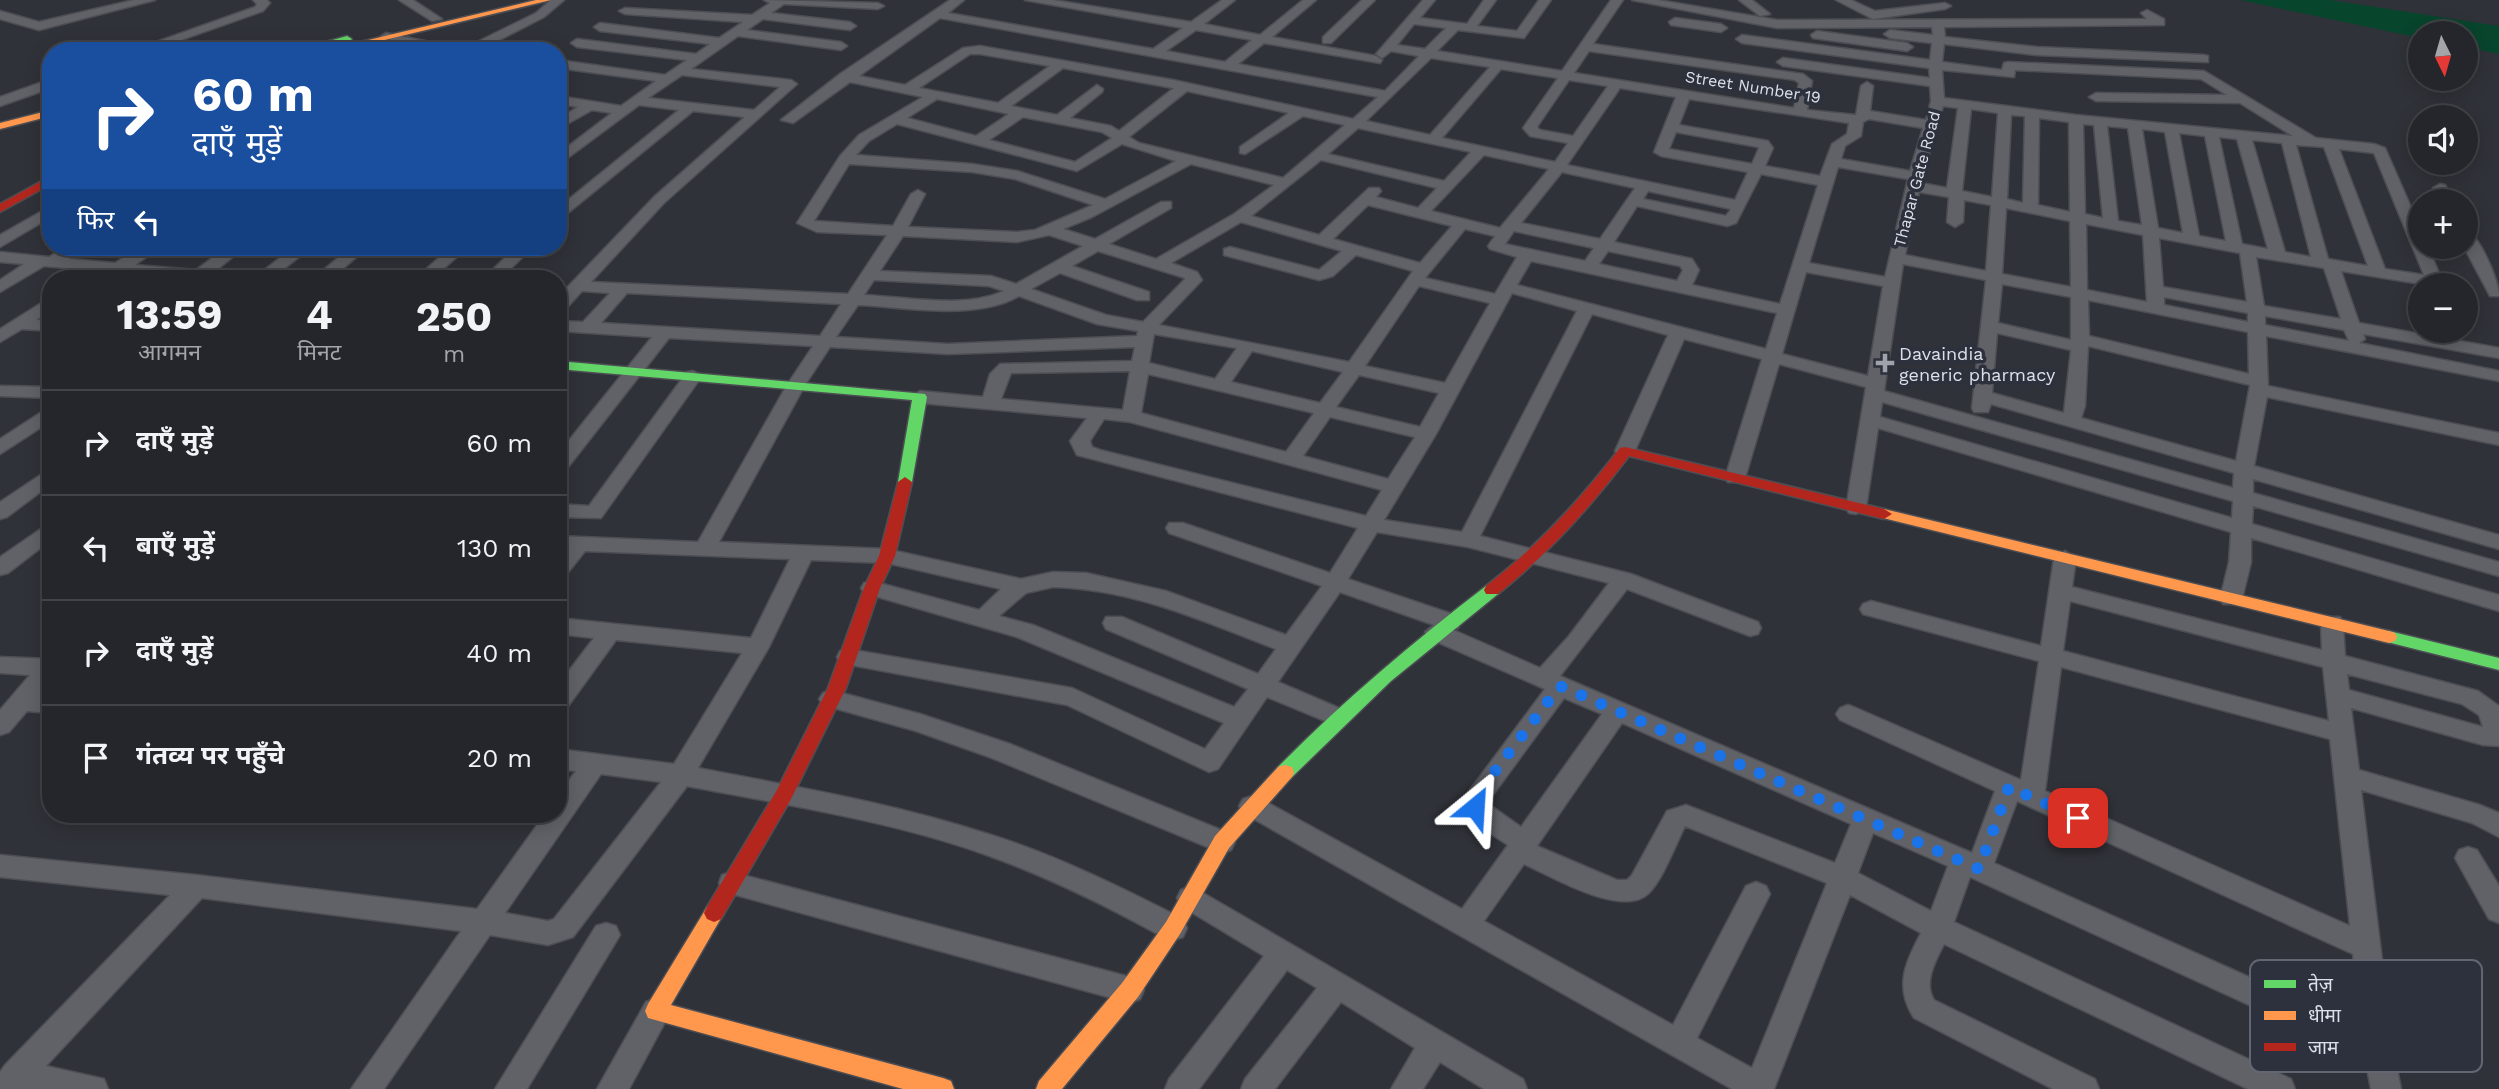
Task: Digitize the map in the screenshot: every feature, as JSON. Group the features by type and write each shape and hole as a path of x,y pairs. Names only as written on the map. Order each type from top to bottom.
{"street":[{"path":"0,15 39,26 149,0"},
{"path":"163,42 259,9 264,3 259,0"},
{"path":"405,0 436,19"},
{"path":"336,42 512,0"},
{"path":"365,42 476,8 547,0"},
{"path":"486,42 540,15 558,0"},
{"path":"640,0 577,43 698,58"},
{"path":"567,155 636,101 757,17 777,0 883,3"},
{"path":"788,120 845,77 958,0"},
{"path":"1031,0 1195,26 1263,40 1361,74 1388,94"},
{"path":"1156,53 1229,0"},
{"path":"1228,66 1310,0"},
{"path":"1326,40 1368,0"},
{"path":"936,14 1228,66 1361,74 1429,0"},
{"path":"1469,29 1490,0"},
{"path":"1411,20 1520,35 1545,0"},
{"path":"1577,141 1535,133 1530,128 1617,0"},
{"path":"1638,0 1777,24 1938,42 2003,74 2009,74 2008,66 2210,76 2311,141"},
{"path":"1745,0 1751,0"},
{"path":"1745,0 1764,14"},
{"path":"1842,0 1873,15 1945,6 1937,0"},
{"path":"824,44 883,3"},
{"path":"1667,39 1682,7"},
{"path":"625,11 757,17 850,26"},
{"path":"1801,33 1938,42 2160,22 2147,13"},
{"path":"600,27 720,43"},
{"path":"1160,263 1239,217 1320,156 1388,94 1454,27"},
{"path":"1587,47 1737,30 1742,32 1742,39 1733,61"},
{"path":"735,32 841,46"},
{"path":"1881,33 1938,42 1994,57"},
{"path":"386,37 412,42"},
{"path":"1667,39 1733,61 1803,78 1806,81 1800,113"},
{"path":"1742,39 2063,44"},
{"name":"Thapar Gate Road","path":"1856,509 1896,258 1938,92 1938,42"},
{"path":"2037,42 2204,59"},
{"name":"Street Number 19","path":"1388,47 1800,113 1930,125"},
{"path":"908,89 973,50 1184,87 1740,206"},
{"path":"1733,61 1938,92 1984,96"},
{"path":"1433,140 1499,64"},
{"path":"567,65 790,82 659,200 567,298"},
{"path":"1000,108 1060,65"},
{"path":"845,77 1106,129 1134,146 1286,183"},
{"path":"1617,83 1558,169 1496,246 1526,255 1785,310"},
{"path":"0,102 42,86"},
{"path":"1735,478 1785,310 1839,144 1854,136 1867,86"},
{"path":"895,118 1077,167 1122,138 1141,118 1184,87"},
{"path":"1059,120 1097,89"},
{"path":"782,91 822,94"},
{"path":"1938,92 1965,106 2076,119 2365,145 2380,151 2431,273"},
{"path":"937,94 864,138 845,159 805,223 810,226 1017,237 1052,231 1188,160"},
{"path":"1684,94 1661,152 1827,182"},
{"path":"2096,97 2243,99"},
{"path":"636,101 754,114"},
{"path":"567,102 624,111"},
{"path":"567,119 589,106"},
{"path":"1955,222 1965,106"},
{"path":"567,209 689,108"},
{"path":"0,118 42,109"},
{"path":"1980,423 1994,279 2005,110"},
{"path":"1245,150 1301,111"},
{"path":"932,165 1021,112"},
{"path":"2030,208 2032,113"},
{"path":"0,126 42,115"},
{"path":"2071,421 2076,406 2080,343 2076,119"},
{"path":"2100,121 2110,224"},
{"path":"2134,124 2151,232 2156,300"},
{"path":"1633,201 1731,220 1766,148 1763,144 1670,127"},
{"path":"2171,127 2192,240"},
{"path":"2211,131 2256,320 2259,386 2244,469 2240,562 2231,599"},
{"path":"2243,134 2278,256"},
{"path":"2288,139 2326,264 2359,348"},
{"path":"2329,142 2378,272"},
{"path":"1421,213 1480,151"},
{"path":"1320,156 1447,186"},
{"path":"845,159 1017,175 1107,204"},
{"path":"1834,162 1997,203 2278,256 2408,277"},
{"path":"1321,241 1394,174"},
{"path":"0,209 42,184"},
{"path":"1589,267 1643,187"},
{"path":"705,548 796,385 898,231 918,194"},
{"path":"0,219 42,195"},
{"path":"1364,199 1462,223 1686,262 1691,270 1682,287"},
{"path":"578,286 852,300 988,303 1019,289 1095,243 1166,205"},
{"path":"0,242 42,216"},
{"path":"1239,217 1352,250 1419,275 1502,294 1587,308 1773,357 1980,423 2499,569"},
{"path":"1292,458 1419,275 1462,223"},
{"path":"1052,231 1160,263 1191,275 1194,280 1145,334 1131,416"},
{"path":"1230,252 1319,275 1327,273 1352,250"},
{"path":"848,657 1072,697 1209,762 1335,583 1426,434 1526,255"},
{"path":"0,287 58,256"},
{"path":"104,270 134,256"},
{"path":"217,270 229,256"},
{"path":"273,270 292,256"},
{"path":"332,270 349,256"},
{"path":"433,270 450,256"},
{"path":"501,270 515,256"},
{"path":"0,257 132,270"},
{"path":"2478,257 2498,292"},
{"path":"1896,258 2080,295 2156,300 2256,320 2359,348 2499,376"},
{"path":"1057,266 1143,296"},
{"path":"1799,266 1892,283"},
{"path":"869,275 965,279 1019,289 1145,334"},
{"path":"588,327 623,288"},
{"path":"2478,289 2498,292"},
{"path":"0,337 42,308"},
{"path":"1468,540 1587,308"},
{"path":"2256,320 2352,328 2499,353"},
{"path":"0,323 42,325"},
{"path":"567,326 990,349 1145,334 1248,345 1450,390"},
{"path":"1990,326 2080,343 2499,439"},
{"path":"567,456 666,330"},
{"path":"1047,1089 1076,1077 1130,990 1173,928 1222,842 1252,806 1338,717 1443,627 1535,557 1589,499 1625,451 1678,332"},
{"path":"1220,385 1248,345"},
{"path":"567,366 1131,416 1393,487"},
{"path":"990,402 999,374 1006,368 1138,366 1426,434"},
{"path":"567,511 594,513 693,376"},
{"path":"0,391 42,393"},
{"path":"1983,396 2499,542"},
{"path":"612,1089 784,794 831,699 872,588 887,556 901,503 920,397"},
{"path":"1100,412 1080,441 1084,450 1093,454 1370,524 1468,540 1623,579 1751,628"},
{"path":"0,447 42,418"},
{"path":"1871,420 2499,603"},
{"path":"1625,451 2499,664"},
{"path":"0,512 42,481"},
{"path":"1177,528 1335,583 1443,627 1552,682 1971,865 2250,991"},
{"path":"0,568 42,536"},
{"path":"568,543 887,556 1021,586"},
{"path":"0,866 196,886 486,922 548,933 563,928 681,775 758,646 804,552"},
{"path":"2065,558 2052,659 2020,792 1971,865 1912,986 1914,999 1924,1009 2084,1089"},
{"path":"1623,579 1577,642 1474,802 1480,814 1521,846 1615,891 1632,891 1642,883 1676,817 1686,815 1843,878 1938,928 2280,1089"},
{"path":"984,619 1021,586 1041,580 1072,580 1114,584 1155,596 1292,646"},
{"path":"872,588 984,619 1086,655 1241,720"},
{"path":"2060,591 2470,697 2489,710 2498,736 2483,736 2337,695"},
{"path":"1871,609 2052,659 2341,733"},
{"path":"1115,623 1338,717"},
{"path":"2332,623 2341,733 2368,960"},
{"path":"567,627 758,646"},
{"path":"567,691 610,632"},
{"path":"0,665 42,667"},
{"path":"0,726 42,676"},
{"path":"831,699 920,723 1001,751 1222,842"},
{"path":"20,701 42,703"},
{"path":"1466,925 1617,710"},
{"path":"1848,714 2367,947"},
{"path":"567,760 681,775 878,813 987,844 1087,883 1173,928"},
{"path":"567,804 595,763"},
{"path":"2347,776 2480,815 2498,825"},
{"path":"1252,806 1760,1089 1866,819"},
{"path":"366,1089 554,823"},
{"path":"2468,858 2499,911"},
{"path":"732,883 1130,990"},
{"path":"10,1082 196,886"},
{"path":"1679,1043 1756,894"},
{"path":"1191,898 1511,1089"},
{"path":"510,1089 606,935"},
{"path":"1180,1089 1283,954"},
{"path":"1256,1089 1336,986"},
{"path":"656,1012 943,1089"},
{"path":"1406,1089 1434,1045"},
{"path":"10,1082 93,1089"}],"green space":[{"path":"2240,0 2330,0 2466,21 2408,21 2408,35"},
{"path":"2478,23 2499,26 2499,54 2478,50"}],"traffic: fast":[{"path":"334,42 347,39"},
{"path":"567,366 920,397 905,482"},
{"path":"1285,772 1385,677 1492,590"},
{"path":"2389,637 2499,664"}],"traffic: slow":[{"path":"365,42 547,0"},
{"path":"0,126 42,115"},
{"path":"1884,514 2389,637"},
{"path":"1047,1089 1130,990 1173,928 1222,842 1285,772"},
{"path":"714,913 656,1011 943,1089"}],"traffic: jam":[{"path":"0,209 42,184"},
{"path":"1492,590 1564,525 1625,451 1884,514"},
{"path":"714,913 784,794 837,688 872,588 887,556 905,482"}],"place":[{"name":"Davaindia generic pharmacy","path":"1885,363"}],"route":[{"path":"1475,807 1476,796 1560,686 1979,869 2009,787 2078,818"}]}
